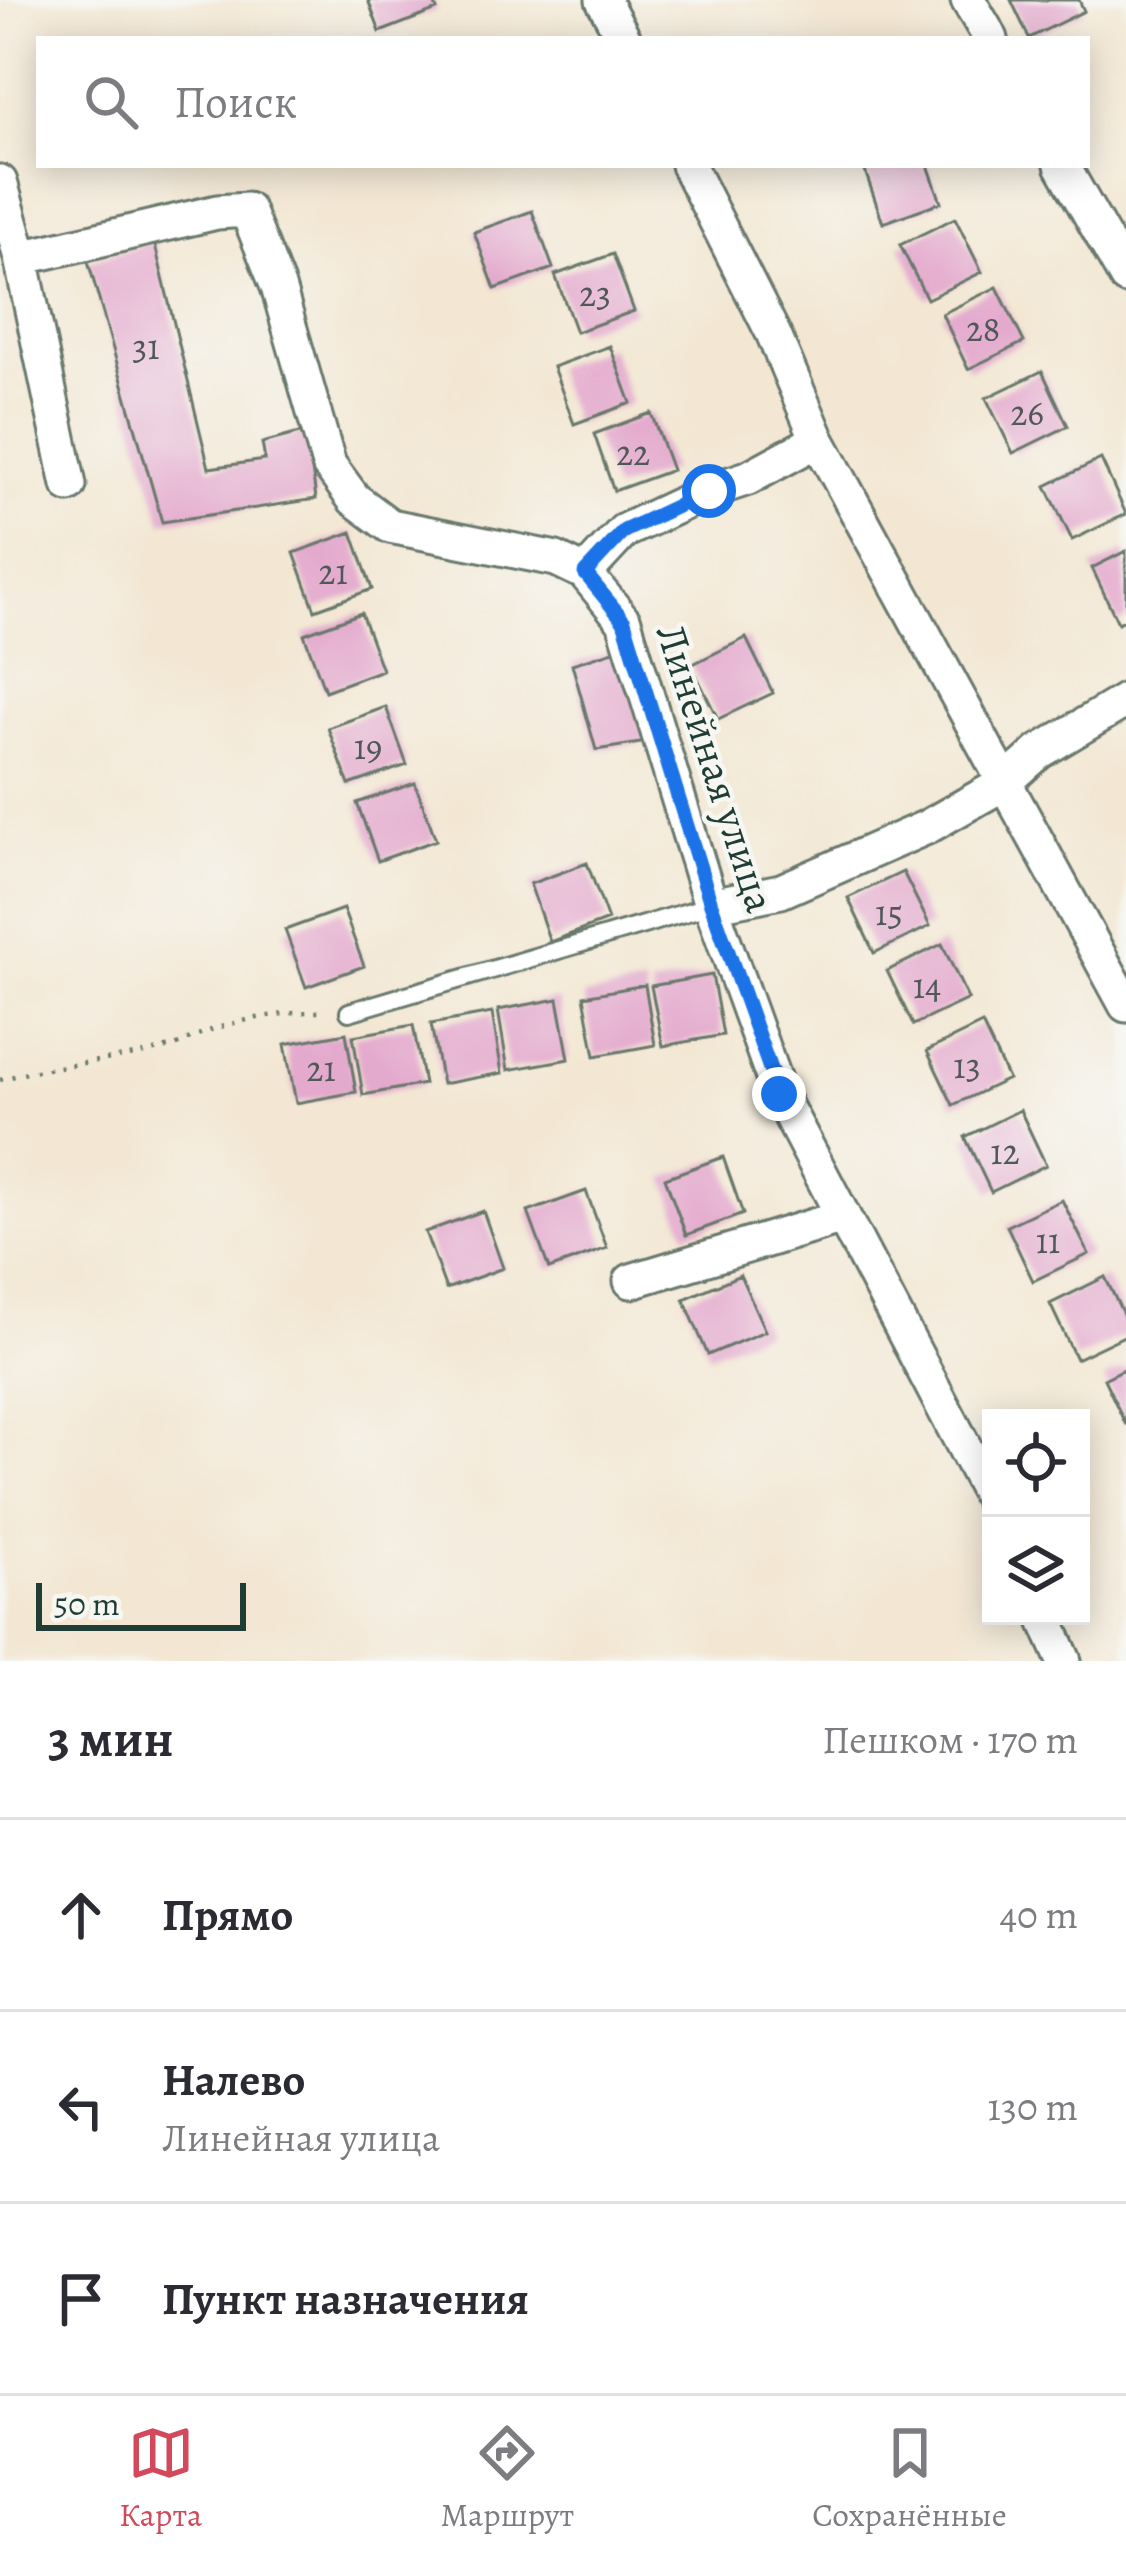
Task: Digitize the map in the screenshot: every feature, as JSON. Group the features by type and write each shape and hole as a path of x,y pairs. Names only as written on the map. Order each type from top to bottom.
{"street":[{"path":"603,0 622,36"},
{"path":"968,0 989,36"},
{"path":"690,168 773,333 818,440 1126,1005"},
{"path":"1064,168 1126,277"},
{"path":"0,182 69,485"},
{"path":"20,258 217,212 247,210 278,286 329,465 354,499 390,526 556,559 585,573 624,531 748,478 818,440"},
{"name":"Линейная улица","path":"585,573 624,621 711,904 779,1094 982,1481"},
{"path":"711,904 781,891 927,827 1003,784 1039,752 1126,700"},
{"path":"632,1281 843,1217"},
{"path":"1048,1625 1064,1661"}],"lane":[{"path":"349,1012 711,904"}],"path":[{"path":"0,1080 36,1069 177,1045 267,1015 349,1012"}],"building":[{"path":"368,0 433,0 437,10 380,32"},
{"path":"1011,0 1079,0 1084,11 1028,36"},
{"path":"864,168 929,168 941,202 883,223"},
{"path":"532,211 553,268 495,289 474,232"},
{"path":"955,218 982,272 927,299 900,245"},
{"path":"154,241 209,468 265,460 262,443 307,431 316,499 162,522 88,261"},
{"path":"613,254 634,311 576,332 555,275"},
{"path":"997,287 1024,342 968,369 942,314"},
{"path":"610,346 631,403 574,424 553,367"},
{"path":"1042,371 1068,426 1013,453 986,398"},
{"path":"651,413 672,470 614,491 594,434"},
{"path":"1101,459 1126,514 1072,540 1046,486"},
{"path":"352,532 372,589 315,610 294,553"},
{"path":"1126,551 1126,619 1118,623 1092,568"},
{"path":"361,613 382,670 325,691 304,634"},
{"path":"746,638 773,693 718,719 691,665"},
{"path":"623,648 659,740 596,750 572,664"},
{"path":"386,707 407,765 349,785 328,728"},
{"path":"415,783 436,840 378,861 357,803"},
{"path":"587,863 608,920 550,942 530,884"},
{"path":"903,872 930,926 874,953 848,898"},
{"path":"343,909 364,966 306,987 285,930"},
{"path":"942,944 968,999 913,1025 887,971"},
{"path":"712,975 723,1035 663,1046 651,986"},
{"path":"645,985 655,1045 595,1056 584,996"},
{"path":"558,999 569,1059 508,1070 498,1010"},
{"path":"492,1013 502,1073 442,1084 431,1024"},
{"path":"982,1024 1008,1079 953,1105 927,1051"},
{"path":"413,1025 424,1084 363,1095 353,1036"},
{"path":"346,1033 356,1092 296,1103 285,1044"},
{"path":"1020,1110 1046,1165 991,1192 965,1137"},
{"path":"723,1157 743,1214 686,1235 665,1178"},
{"path":"586,1191 607,1248 549,1269 528,1212"},
{"path":"1062,1200 1089,1254 1033,1281 1007,1226"},
{"path":"483,1211 503,1268 446,1289 425,1232"},
{"path":"740,1275 765,1331 708,1355 684,1299"},
{"path":"1105,1277 1126,1320 1126,1335 1076,1359 1050,1304"},
{"path":"1126,1368 1126,1425 1104,1379"}],"route":[{"path":"709,491 624,531 585,573 624,621 711,904 779,1094"}]}
